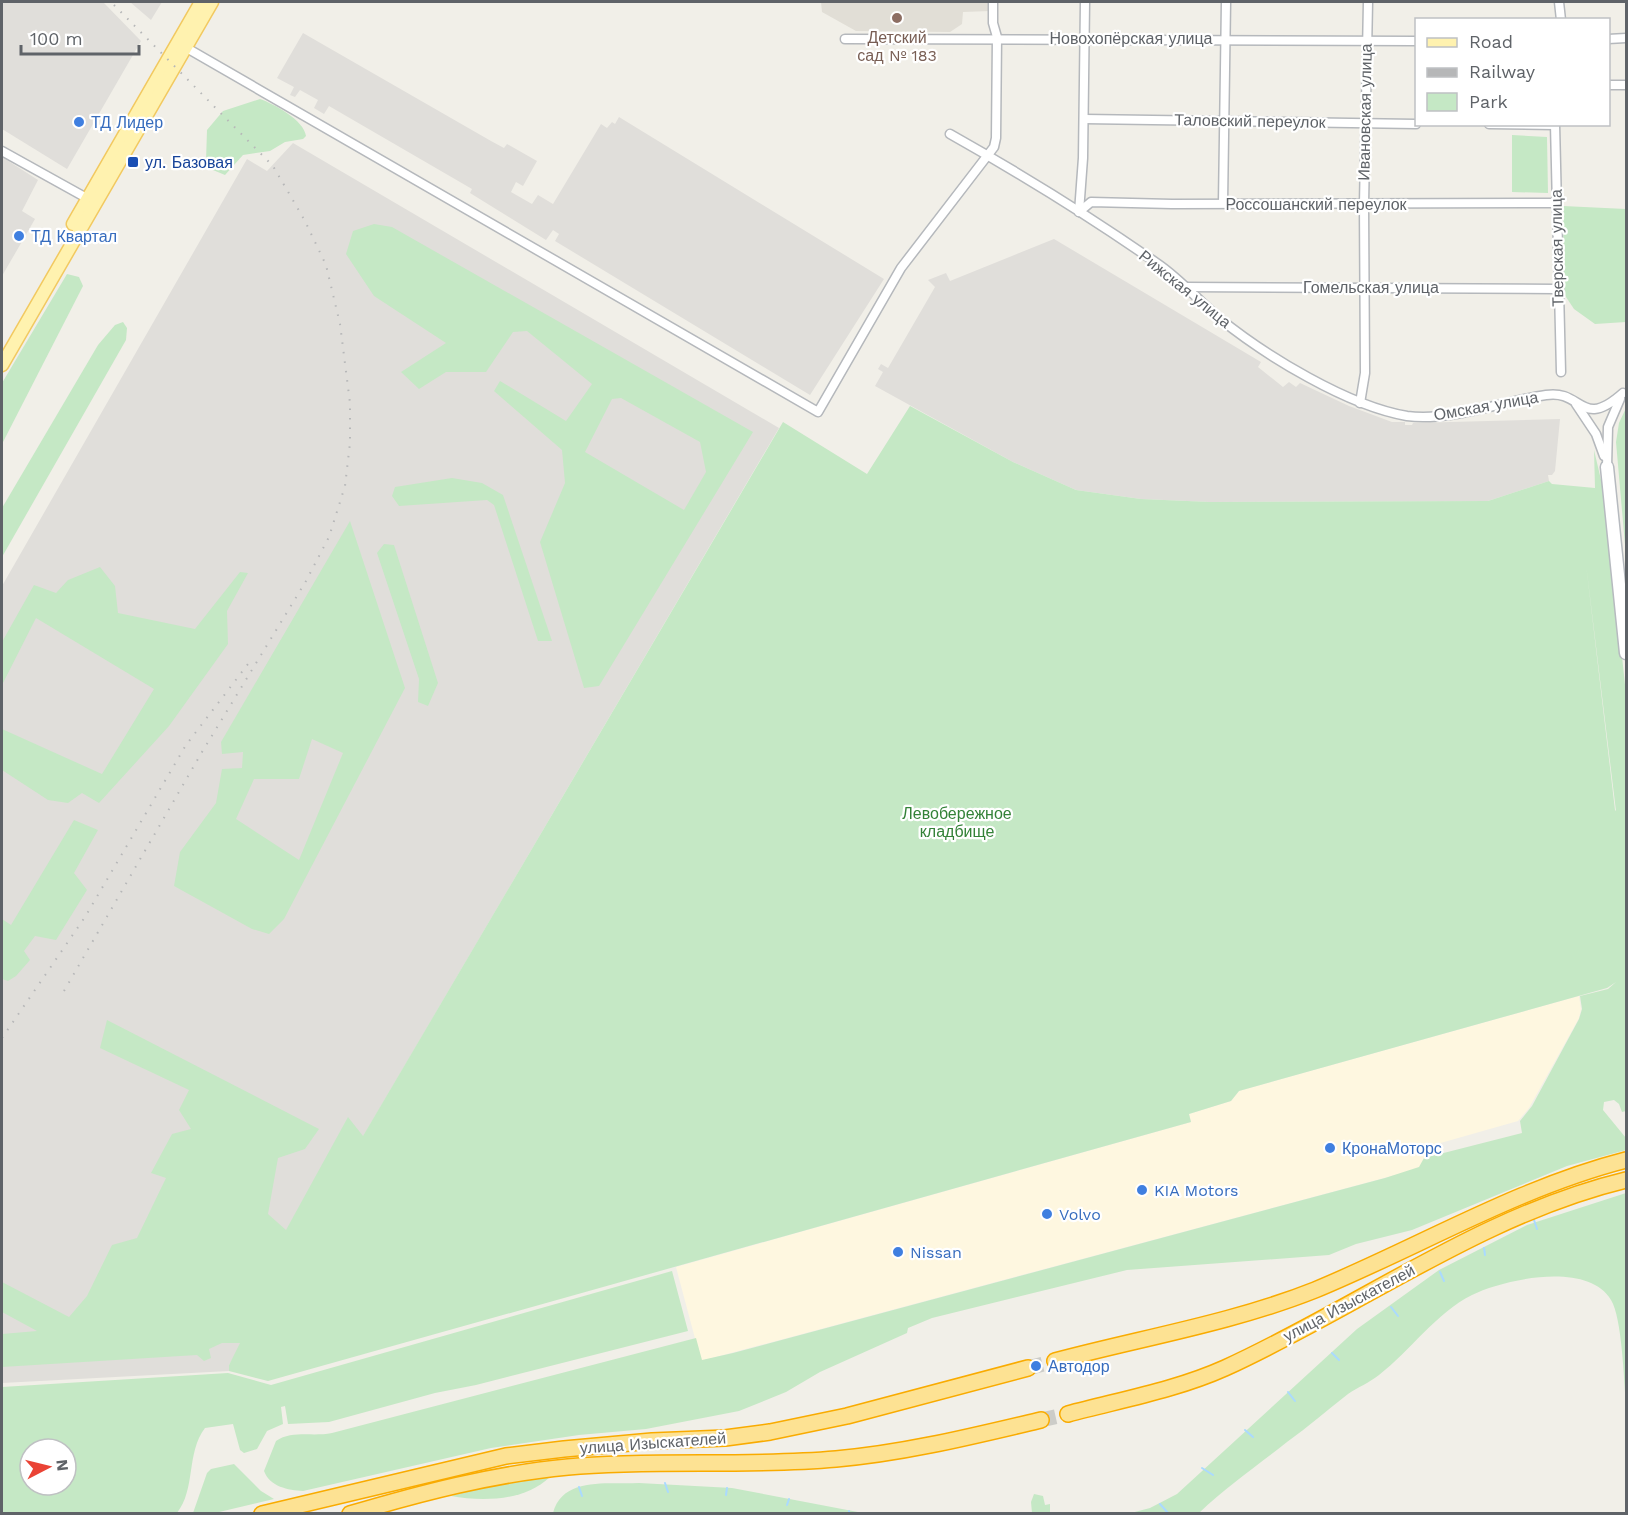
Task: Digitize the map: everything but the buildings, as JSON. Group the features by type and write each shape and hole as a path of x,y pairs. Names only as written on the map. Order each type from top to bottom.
{"highway":[{"name":"улица Изыскателей","path":"1055,1361 1231,1317 1295,1297 1547,1185 1626,1160"},
{"name":"улица Изыскателей","path":"1068,1414 1174,1386 1222,1370 1431,1259 1551,1204 1626,1180"},
{"name":"улица Изыскателей","path":"249,1514 268,1512 506,1456 652,1441 725,1438 770,1432 847,1416 1028,1368"},
{"name":"улица Изыскателей","path":"350,1514 437,1490 521,1473 632,1464 795,1462 853,1457 962,1438 1041,1420"}],"main road":[{"path":"2,364 201,2"},
{"path":"2,348 212,2"}],"street":[{"path":"185,47 818,412 901,268 989,156 996,138 997,37 993,22 993,2"},
{"path":"1079,212 1084,119 1085,2"},
{"path":"1223,203 1227,2"},
{"name":"Ивановская улица","path":"1360,403 1365,373 1364,204 1368,2"},
{"path":"1559,2 1560,18"},
{"name":"Новохопёрская улица","path":"845,39 997,37 1415,41"},
{"path":"1610,39 1626,38"},
{"path":"1610,85 1626,85"},
{"name":"Таловский переулок","path":"1084,119 1415,123"},
{"name":"Тверская улица","path":"1555,126 1557,289 1561,372"},
{"name":"Рижская улица","path":"950,134 1079,212 1161,266 1221,319 1270,353 1318,382 1360,403"},
{"path":"2,151 91,201"},
{"name":"Россошанский переулок","path":"1079,212 1092,202 1557,203"},
{"name":"Гомельская улица","path":"1185,287 1557,289"},
{"path":"1625,391 1608,427 1607,467 1626,653"},
{"name":"Омская улица","path":"1360,403 1390,412 1427,417 1550,394 1565,397 1576,404 1597,410 1606,407 1625,391"},
{"path":"1576,404 1596,434 1607,467"}],"shaded area":[{"path":"2,2 103,2 141,41 67,169 2,129"},
{"path":"130,2 162,2 151,20"},
{"name":"Детский сад № 183","path":"821,2 989,2 990,11 963,12 962,24 950,32 856,31 822,12"},
{"path":"303,33 491,141 504,148 507,144 537,161 523,186 516,182 511,192 532,204 538,195 553,204 601,124 607,128 612,122 615,124 619,117 884,279 810,395 555,241 559,234 553,230 546,240 470,193 472,189 329,106 324,114 314,108 318,100 300,90 295,97 290,95 294,87 277,78"},
{"path":"293,143 779,428 229,1365 229,1371 2,1383 2,586 247,159 267,171"},
{"path":"2,157 38,180 22,211 35,219 2,276"},
{"path":"1054,239 1261,362 1258,367 1283,387 1289,382 1296,387 1300,383 1349,406 1392,422 1405,422 1405,425 1560,419 1555,471 1552,475 1548,475 1549,481 1488,501 1210,502 1141,499 1076,490 1013,462 875,386 883,372 878,369 881,364 888,368 935,287 928,280 946,273 950,281"},
{"path":"1579,996 1581,1009 1579,1018 1529,1108 1518,1121 1430,1146 1425,1167 701,1361 676,1267 1191,1122 1189,1114 1231,1101 1239,1091"}],"green space":[{"path":"260,99 294,119 300,124 306,136 303,139 285,142 270,151 243,155 225,175 213,170 206,161 207,130 223,111"},
{"path":"1512,135 1547,137 1548,193 1512,192"},
{"path":"1563,206 1626,209 1626,322 1595,324 1574,309 1564,294"},
{"path":"374,224 392,227 753,432 599,686 584,688 540,542 565,483 562,450 494,391 500,381 566,421 592,384 527,331 513,332 486,372 446,372 419,389 401,372 446,343 374,296 346,254 353,231","holes":["621,398 700,442 706,472 684,510 585,452 612,399"]},
{"path":"67,274 79,277 83,286 2,444 2,383"},
{"path":"123,322 127,328 126,340 2,557 2,508 98,345 115,325"},
{"name":"Левобережное кладбище","path":"910,406 1013,462 1076,490 1141,499 1210,502 1488,501 1549,481 1552,484 1595,488 1594,450 1605,497 1626,694 1626,1111 1622,1112 1619,1104 1614,1100 1604,1102 1603,1110 1626,1138 1626,1150 1567,1166 1412,1230 1356,1244 1329,1255 1127,1270 932,1318 908,1328 907,1333 820,1372 786,1392 739,1411 646,1429 579,1435 491,1448 303,1491 275,1484 264,1471 276,1441 289,1436 332,1433 696,1338 702,1360 733,1353 1385,1178 1419,1167 1424,1158 1522,1133 1520,1121 1532,1106 1579,1019 1582,1009 1580,996 1608,989 1616,982 1607,988 1239,1091 1231,1101 1189,1114 1191,1122 268,1381 229,1371 229,1365 240,1343 222,1343 209,1349 211,1358 204,1361 197,1355 2,1367 2,1334 37,1331 2,1312 2,1282 69,1317 87,1296 112,1245 137,1238 166,1178 151,1173 172,1134 191,1129 179,1110 189,1090 100,1048 107,1020 319,1129 305,1149 278,1158 268,1214 286,1230 348,1117 363,1136 783,422 867,474","holes":["1586,564 1616,811 1615,810"]},
{"path":"1626,408 1626,556 1616,442 1619,423"},
{"path":"452,478 482,483 503,495 552,641 538,641 494,505 487,500 399,506 392,496 395,487"},
{"path":"350,521 405,688 284,919 269,934 252,929 174,886 180,852 216,803 222,769 242,768 243,752 222,754 221,742","holes":["312,739 343,753 299,860 236,819 254,779 299,779"]},
{"path":"384,544 394,545 438,683 428,706 418,702 419,679 377,553"},
{"path":"100,567 115,586 118,613 195,629 240,572 248,573 227,611 228,644 169,726 99,803 82,793 68,803 48,800 2,770 2,729 102,774 154,689 36,618 2,685 2,642 34,585 56,593 68,580"},
{"path":"74,820 98,830 74,873 87,890 56,940 35,936 24,951 30,960 16,976 8,981 2,979 2,919 11,925"},
{"path":"1626,1193 1626,1404 1618,1320 1611,1300 1600,1288 1584,1281 1566,1277 1524,1279 1487,1289 1459,1303 1435,1322 1379,1375 1348,1394 1231,1485 1199,1513 1131,1513 1150,1508 1177,1494 1357,1329 1439,1270 1527,1225"},
{"path":"672,1271 688,1331 476,1385 435,1393 329,1422 288,1424 285,1406 281,1407 283,1424 267,1431 257,1449 244,1453 240,1450 233,1424 205,1428 195,1448 187,1493 177,1513 2,1513 2,1387 228,1373 271,1385"},
{"path":"234,1464 261,1491 274,1499 215,1513 193,1513 207,1473 211,1469"},
{"path":"550,1477 528,1491 503,1498 476,1499 451,1496 491,1485"},
{"path":"639,1483 732,1488 863,1513 553,1513 558,1501 566,1493 576,1488 588,1485"},
{"path":"1034,1494 1043,1496 1045,1505 1050,1504 1050,1513 1032,1513 1031,1502"}],"waterway":[{"path":"1534,1220 1537,1229"},
{"path":"1484,1248 1485,1255"},
{"path":"1440,1272 1444,1281"},
{"path":"1391,1307 1398,1316"},
{"path":"1332,1353 1339,1360"},
{"path":"1288,1392 1295,1401"},
{"path":"1245,1430 1253,1437"},
{"path":"1202,1468 1213,1475"},
{"path":"665,1483 668,1492"},
{"path":"579,1487 582,1496"},
{"path":"726,1495 727,1488"},
{"path":"787,1505 789,1499"},
{"path":"1160,1504 1169,1514"}],"tunnel":[{"path":"1028,1368 1055,1361"},
{"path":"1041,1420 1068,1414"}],"railway":[{"path":"64,991 202,752 306,581 329,537 345,486 350,443 350,403 340,324 326,265 305,221 273,166 111,2"},
{"path":"2,1038 85,917 186,745 248,664"}],"place":[{"name":"Детский сад № 183","path":"897,18"},
{"name":"ТД Лидер","path":"79,122"},
{"name":"ул. Базовая","path":"133,162"},
{"name":"ТД Квартал","path":"19,236"},
{"name":"КронаМоторс","path":"1330,1148"},
{"name":"KIA Motors","path":"1142,1190"},
{"name":"Volvo","path":"1047,1214"},
{"name":"Nissan","path":"898,1252"},
{"name":"Автодор","path":"1036,1366"}]}
